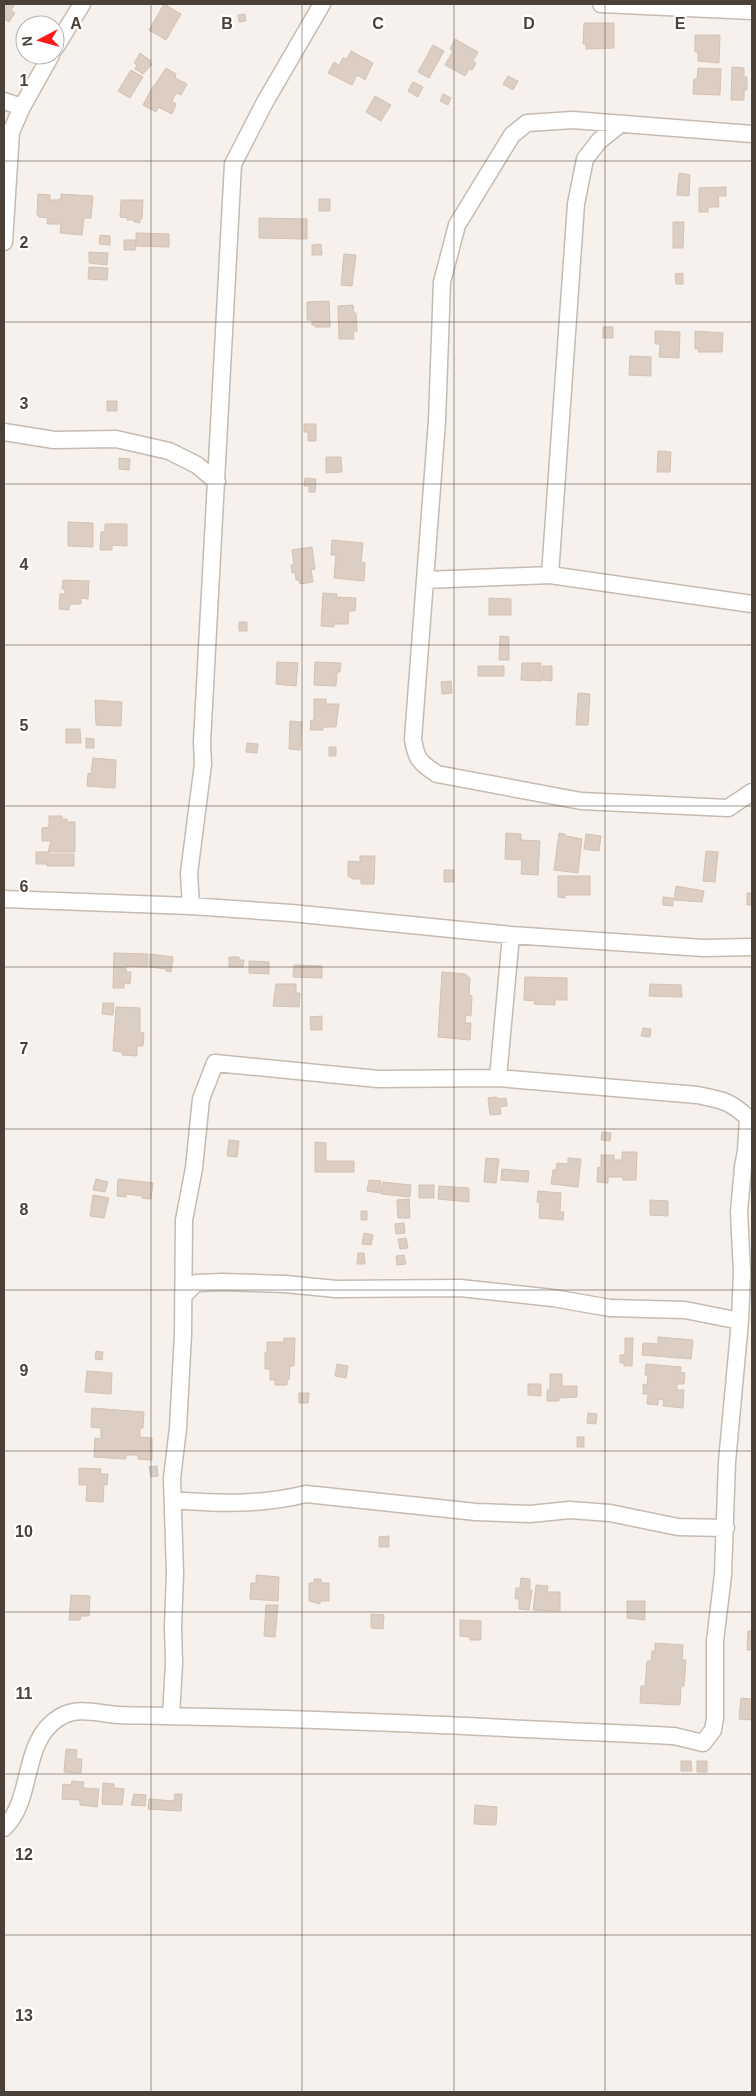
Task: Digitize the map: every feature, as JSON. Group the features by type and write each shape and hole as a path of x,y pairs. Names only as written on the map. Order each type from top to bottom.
{"street":[{"path":"65,32 82,4"},
{"path":"191,906 189,873 203,764 202,742 233,164 322,4"},
{"path":"601,4 752,11"},
{"path":"4,242 11,132 22,107 45,65"},
{"path":"4,101 22,107"},
{"path":"752,134 573,120 527,123 512,136 457,225 442,282 437,421 413,738 416,756 424,766 437,774 581,802 728,808 752,792"},
{"path":"550,575 576,204 585,159 600,141 619,125"},
{"path":"4,432 54,440 116,439 169,451 197,465 217,482"},
{"path":"426,580 550,575 752,604"},
{"path":"4,899 291,912 511,935 703,948 752,947"},
{"path":"498,1078 511,935"},
{"path":"4,1828 12,1820 16,1811 38,1739 48,1726 61,1716 87,1711 118,1715 171,1716 283,1718 674,1736 703,1743 713,1730 715,1718 715,1641 723,1575 727,1462 740,1321 746,1213 743,1167 748,1118 728,1102 697,1094 498,1078 378,1079 215,1063 201,1098 194,1168 184,1220 183,1334 178,1428 172,1478 176,1574 171,1716"},
{"path":"183,1296 196,1284 222,1282 285,1284 336,1289 460,1288 553,1298 610,1308 685,1310 740,1321"},
{"path":"173,1500 215,1504 256,1503 280,1501 306,1494 476,1512 530,1514 570,1510 610,1513 678,1527 726,1528"}],"building":[{"path":"4,4 15,4 11,10 15,13 9,22 4,19"},
{"path":"164,4 181,14 166,40 149,30"},
{"path":"245,14 246,21 239,22 238,15"},
{"path":"584,23 614,23 614,48 586,49 586,44 583,44"},
{"path":"695,35 720,35 719,63 698,61 698,52 695,52"},
{"path":"455,39 478,52 473,61 476,63 465,76 445,65 453,51 450,49"},
{"path":"433,45 444,51 429,78 418,72"},
{"path":"351,51 373,63 365,80 357,75 352,85 328,73 334,62 339,65 343,58 347,59"},
{"path":"140,53 151,61 150,63 152,64 143,74 135,69 137,65 134,63"},
{"path":"732,67 744,68 744,77 747,77 747,90 744,90 744,100 731,100"},
{"path":"166,68 176,74 175,78 187,84 181,95 176,93 172,101 176,104 172,114 158,107 156,112 143,105 153,86"},
{"path":"698,68 721,69 720,95 693,94 694,79 697,79"},
{"path":"131,70 143,77 130,98 118,91"},
{"path":"508,76 518,81 513,90 503,84"},
{"path":"413,82 423,87 418,97 408,91"},
{"path":"443,94 451,98 448,105 440,101"},
{"path":"375,96 391,105 381,121 366,112"},
{"path":"679,173 690,175 689,196 677,195"},
{"path":"726,187 726,196 718,196 719,207 708,207 708,212 699,212 699,188"},
{"path":"38,194 50,195 50,200 61,199 61,194 93,196 91,218 84,218 82,235 60,233 61,224 47,224 48,218 39,217 37,214"},
{"path":"319,199 330,199 330,211 319,211"},
{"path":"121,200 143,200 140,223 120,217"},
{"path":"259,218 307,219 307,239 259,238"},
{"path":"673,222 684,222 683,248 673,248"},
{"path":"136,233 169,234 169,247 136,246"},
{"path":"100,235 110,236 110,245 99,244"},
{"path":"124,240 136,240 135,250 124,250"},
{"path":"321,244 322,255 312,255 312,245"},
{"path":"89,252 108,253 107,265 89,263"},
{"path":"344,254 356,255 352,286 341,285"},
{"path":"89,267 108,268 107,280 88,279"},
{"path":"683,273 683,284 676,284 675,274"},
{"path":"329,301 330,327 315,327 315,325 312,325 312,320 307,320 307,302"},
{"path":"353,305 354,313 356,313 357,331 353,332 354,339 339,339 338,306"},
{"path":"603,327 613,327 613,338 603,338"},
{"path":"655,331 680,332 679,358 659,357 660,344 655,344"},
{"path":"695,331 723,333 722,352 698,352 699,349 695,349"},
{"path":"630,356 651,357 651,376 629,375"},
{"path":"107,401 117,401 117,411 107,411"},
{"path":"304,424 316,424 316,441 308,441 308,432 304,432"},
{"path":"658,451 671,452 670,472 657,472"},
{"path":"326,457 341,457 342,472 326,473"},
{"path":"119,458 130,459 129,470 119,469"},
{"path":"305,478 316,479 315,492 309,492 309,486 304,486"},
{"path":"68,522 93,523 93,547 68,546"},
{"path":"105,524 127,524 127,546 112,545 112,550 100,550 101,532 105,532"},
{"path":"332,540 363,543 361,562 365,563 364,581 334,578 336,555 331,555"},
{"path":"312,547 315,569 311,570 313,582 300,584 299,580 296,580 295,572 292,573 291,565 294,565 292,550"},
{"path":"63,580 89,581 88,599 81,598 81,604 70,604 69,610 59,609 60,594 65,594 65,589 62,589"},
{"path":"323,593 337,594 336,597 356,598 355,611 349,611 348,624 334,624 334,627 321,626"},
{"path":"489,598 511,599 511,615 489,615"},
{"path":"239,622 247,622 247,631 239,631"},
{"path":"500,636 509,637 509,660 499,660"},
{"path":"277,662 298,663 296,686 276,684"},
{"path":"315,662 341,663 340,672 337,672 336,686 314,685"},
{"path":"522,663 541,663 541,681 521,680"},
{"path":"478,666 504,666 504,676 478,676"},
{"path":"543,666 552,666 552,681 542,680"},
{"path":"451,681 452,693 442,694 441,682"},
{"path":"578,693 590,694 588,725 576,725"},
{"path":"314,699 326,699 326,704 339,704 336,727 310,730 311,720 314,720"},
{"path":"95,700 122,702 121,726 96,725"},
{"path":"290,721 302,722 300,750 289,749"},
{"path":"66,729 80,729 81,743 66,743"},
{"path":"86,738 94,739 94,748 86,748"},
{"path":"247,743 258,744 257,753 246,752"},
{"path":"329,747 336,747 336,756 329,756"},
{"path":"93,758 116,760 115,788 87,786 88,773 91,774"},
{"path":"49,816 62,816 62,819 67,819 67,822 75,822 75,852 48,852 51,841 42,841 42,828 49,827"},
{"path":"506,833 521,834 521,840 540,841 538,875 521,874 522,860 505,859"},
{"path":"559,833 582,839 578,873 554,870"},
{"path":"586,834 601,836 599,851 584,849"},
{"path":"706,851 718,852 715,882 703,881"},
{"path":"36,852 74,854 74,866 36,864"},
{"path":"360,856 375,856 374,884 361,884 361,879 353,879 348,876 348,861 360,862"},
{"path":"444,870 454,870 454,882 444,882"},
{"path":"558,876 590,876 590,895 565,895 565,898 558,897"},
{"path":"676,886 704,891 702,902 674,900"},
{"path":"747,893 752,893 752,905 747,905"},
{"path":"663,897 673,898 673,906 663,905"},
{"path":"114,953 148,954 147,967 126,966 126,972 131,972 130,984 124,983 124,988 113,988"},
{"path":"150,954 173,957 171,972 166,971 166,969 149,967"},
{"path":"229,957 239,957 239,960 244,960 243,967 229,967"},
{"path":"249,961 269,962 269,974 249,973"},
{"path":"294,965 322,966 322,978 293,977"},
{"path":"442,972 465,974 470,978 469,995 472,996 471,1016 466,1015 465,1023 471,1023 470,1040 438,1037"},
{"path":"525,977 567,978 567,1000 555,1000 555,1005 534,1004 535,1001 524,1000"},
{"path":"276,984 296,984 296,993 300,993 299,1007 273,1006"},
{"path":"650,984 681,985 682,997 649,996"},
{"path":"103,1003 114,1003 113,1015 102,1014"},
{"path":"116,1007 140,1008 140,1032 144,1033 143,1046 137,1046 137,1056 122,1055 122,1052 113,1051"},
{"path":"322,1016 322,1030 311,1030 310,1017"},
{"path":"643,1028 651,1029 650,1037 641,1036"},
{"path":"496,1097 499,1099 506,1098 507,1106 500,1107 501,1114 490,1115 488,1098"},
{"path":"602,1132 611,1133 610,1141 601,1140"},
{"path":"229,1140 239,1141 237,1157 227,1156"},
{"path":"315,1142 326,1143 326,1161 354,1161 354,1172 315,1172"},
{"path":"622,1152 637,1152 636,1180 623,1180 623,1177 608,1177 608,1183 597,1182 598,1167 601,1168 601,1155 614,1155 614,1160 622,1160"},
{"path":"486,1158 499,1159 496,1183 484,1182"},
{"path":"568,1158 581,1159 578,1187 551,1184 553,1170 556,1170 557,1163 568,1164"},
{"path":"502,1169 529,1171 528,1182 501,1180"},
{"path":"96,1179 108,1182 105,1192 93,1190"},
{"path":"118,1179 153,1183 151,1199 126,1194 126,1197 117,1196"},
{"path":"369,1180 381,1181 380,1193 367,1191"},
{"path":"383,1182 411,1185 410,1197 381,1194"},
{"path":"419,1185 434,1185 434,1198 419,1198"},
{"path":"439,1186 469,1188 469,1202 438,1199"},
{"path":"538,1191 561,1193 560,1212 564,1212 563,1220 539,1218 540,1203 537,1202"},
{"path":"93,1195 109,1198 104,1218 90,1216"},
{"path":"409,1199 410,1218 398,1218 397,1200"},
{"path":"650,1200 668,1201 668,1216 650,1215"},
{"path":"361,1211 367,1211 367,1220 361,1220"},
{"path":"404,1223 405,1233 396,1234 395,1224"},
{"path":"364,1233 373,1235 371,1245 362,1244"},
{"path":"406,1238 408,1248 400,1249 398,1239"},
{"path":"358,1253 364,1253 365,1264 357,1264"},
{"path":"404,1255 406,1264 397,1265 396,1256"},
{"path":"658,1337 693,1340 691,1359 642,1355 643,1343 658,1344"},
{"path":"284,1338 295,1338 294,1366 290,1366 287,1385 275,1385 275,1380 270,1380 270,1369 265,1369 265,1352 267,1353 267,1342 284,1342"},
{"path":"625,1338 633,1338 632,1366 624,1366 624,1363 620,1363 620,1355 625,1355"},
{"path":"96,1351 103,1352 102,1360 95,1359"},
{"path":"337,1364 348,1366 346,1378 335,1376"},
{"path":"646,1364 681,1367 680,1372 685,1373 684,1384 677,1384 677,1390 684,1390 683,1408 663,1406 664,1400 658,1399 658,1405 647,1404 648,1394 643,1394 643,1384 647,1385 648,1375 645,1375"},
{"path":"87,1371 112,1373 111,1394 85,1392"},
{"path":"550,1374 562,1374 562,1386 577,1386 577,1397 559,1398 559,1401 547,1401 547,1390 550,1390"},
{"path":"528,1384 541,1384 541,1396 528,1395"},
{"path":"299,1393 309,1393 308,1403 299,1403"},
{"path":"92,1408 144,1412 143,1428 140,1428 140,1437 152,1438 152,1460 138,1459 138,1455 126,1455 126,1459 94,1457 95,1438 101,1439 101,1428 91,1427"},
{"path":"588,1413 597,1414 596,1424 587,1423"},
{"path":"577,1437 584,1437 584,1447 577,1447"},
{"path":"157,1466 158,1476 151,1477 149,1467"},
{"path":"79,1468 101,1469 100,1474 108,1474 107,1485 104,1484 103,1502 86,1501 87,1485 79,1485"},
{"path":"389,1536 389,1547 379,1547 379,1537"},
{"path":"256,1575 279,1577 278,1601 250,1599 251,1583 256,1583"},
{"path":"521,1578 530,1579 530,1590 532,1590 529,1610 519,1609 519,1599 515,1599 516,1588 520,1588"},
{"path":"314,1579 321,1579 321,1583 329,1583 329,1601 320,1601 320,1604 309,1601 309,1583 314,1583"},
{"path":"536,1585 548,1586 547,1592 560,1592 560,1611 533,1610"},
{"path":"71,1595 90,1596 89,1616 81,1616 80,1620 69,1620"},
{"path":"627,1601 645,1601 645,1620 627,1618"},
{"path":"266,1605 278,1605 275,1637 264,1636"},
{"path":"371,1614 384,1615 383,1629 371,1628"},
{"path":"460,1620 481,1621 481,1640 470,1640 470,1637 460,1636"},
{"path":"748,1631 752,1631 752,1650 747,1650"},
{"path":"655,1643 683,1645 682,1660 686,1660 684,1686 681,1686 680,1705 640,1703 641,1686 645,1686 647,1661 651,1661 652,1651 655,1651"},
{"path":"741,1698 752,1699 752,1720 739,1719"},
{"path":"66,1749 77,1750 76,1759 82,1759 81,1773 64,1772"},
{"path":"681,1761 691,1761 692,1771 681,1771"},
{"path":"697,1761 707,1761 707,1772 697,1772"},
{"path":"72,1781 84,1782 83,1788 99,1789 97,1807 80,1805 80,1800 62,1799 63,1784 71,1785"},
{"path":"103,1783 114,1784 114,1788 124,1789 122,1805 102,1804"},
{"path":"134,1794 146,1795 145,1806 131,1805"},
{"path":"175,1794 182,1794 181,1811 148,1809 149,1799 174,1801"},
{"path":"475,1805 497,1807 496,1825 474,1824"}]}
